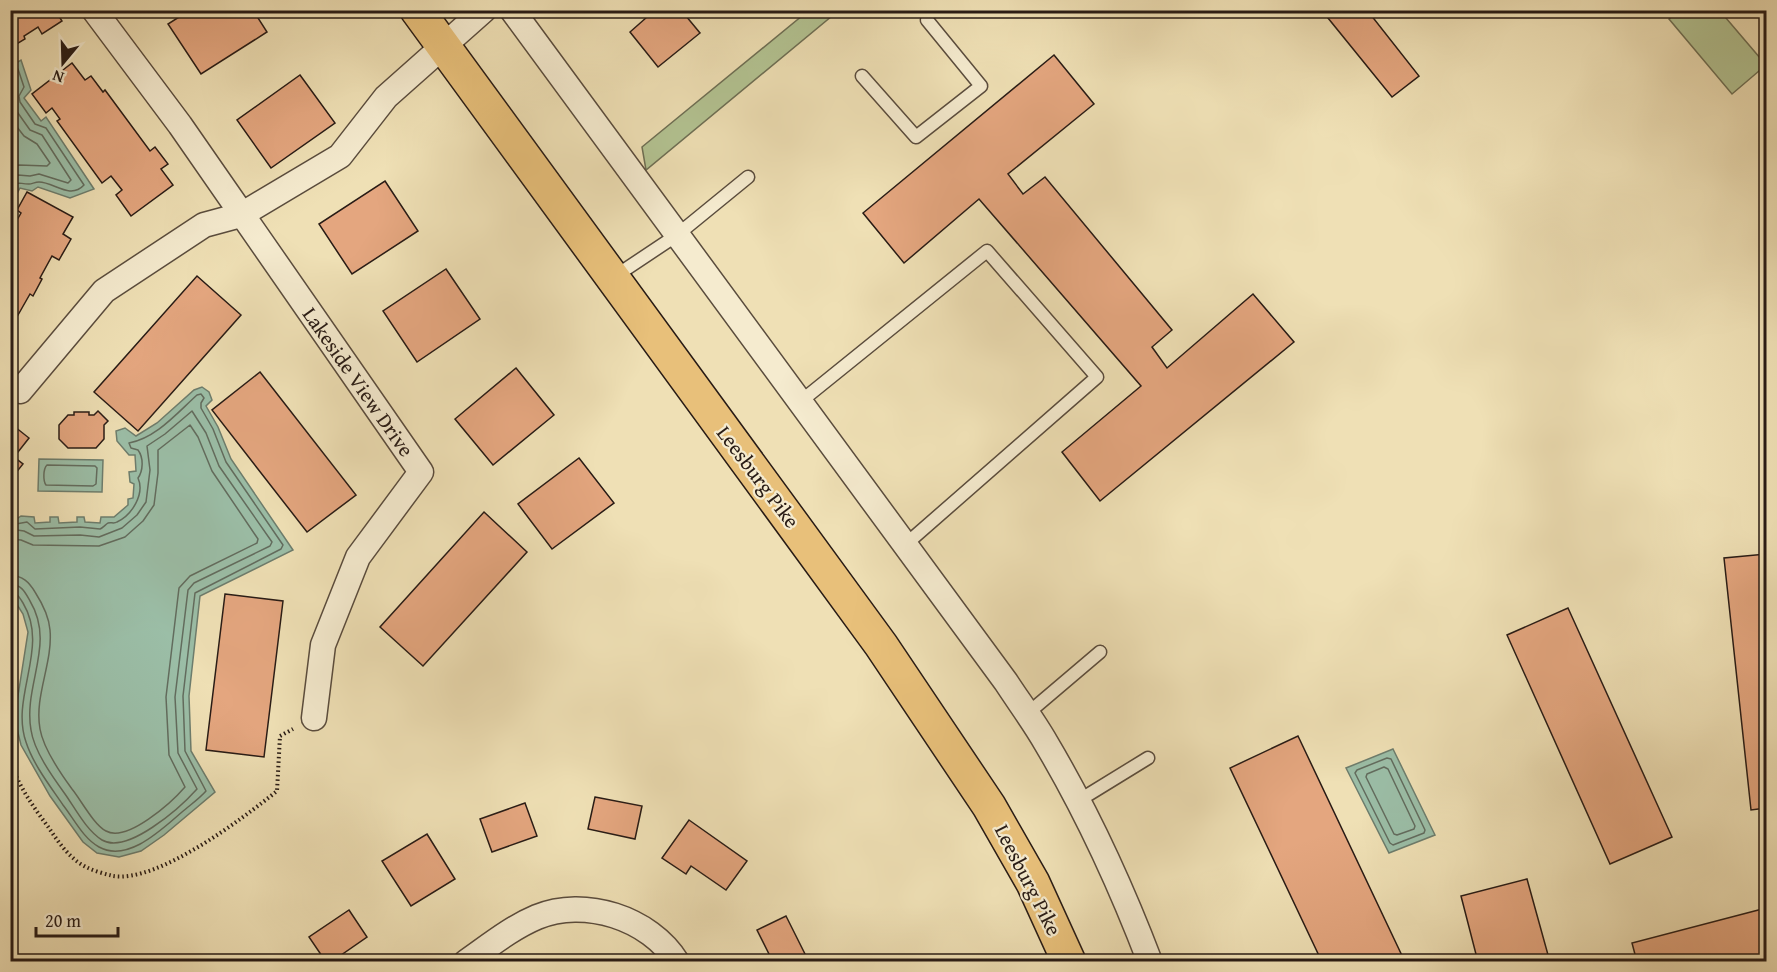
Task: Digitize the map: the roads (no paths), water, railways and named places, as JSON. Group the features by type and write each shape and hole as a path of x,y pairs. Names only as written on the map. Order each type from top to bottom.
{"main road":[{"name":"Leesburg Pike","path":"417,10 874,635 983,797 1033,883 1069,962"}],"street":[{"name":"Lakeside View Drive","path":"94,10 180,125 421,472 358,556 323,645 314,718"},
{"path":"20,391 104,291 204,225 241,215 339,156 386,97 484,10"},
{"path":"512,10 1006,682 1045,742 1078,801 1130,910 1150,962"},
{"path":"466,962 515,928 539,916 560,911 612,915 630,921 653,936 677,962"}],"lane":[{"path":"862,76 916,137 981,86 927,20"},
{"path":"612,278 676,235 748,177"},
{"path":"800,402 987,251 1097,377 905,545"},
{"path":"1027,714 1100,652"},
{"path":"1078,801 1148,758"}],"water":[{"path":"21,60 31,90 24,98 41,121 46,117 94,189 70,198 38,187 32,191 20,188 11,205 11,66"},
{"path":"202,387 209,392 212,400 206,406 218,427 231,459 293,550 200,596 189,696 191,751 215,792 164,835 141,851 119,857 97,853 83,842 50,796 21,745 17,729 17,702 28,632 23,614 11,595 11,511 18,518 21,516 34,517 35,523 50,522 50,517 58,517 59,523 77,522 77,517 84,517 85,522 100,523 101,517 114,517 128,505 128,499 133,498 134,484 130,482 129,472 136,471 135,455 129,455 117,441 116,431 125,428 136,436 157,423 194,390"},
{"path":"39,459 103,460 102,492 38,491"},
{"path":"1393,749 1435,835 1389,853 1346,768"}]}
